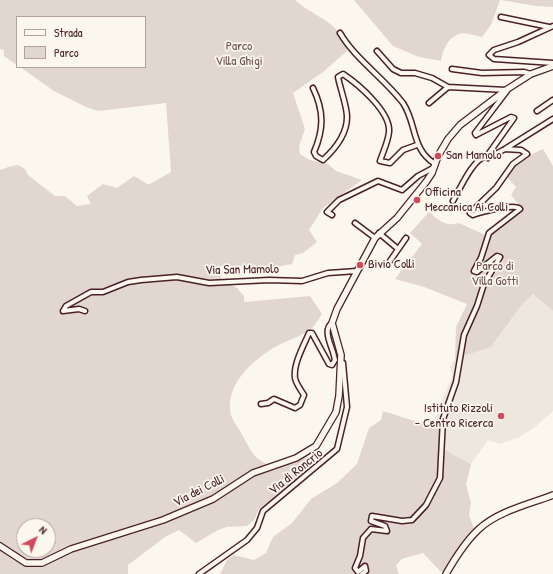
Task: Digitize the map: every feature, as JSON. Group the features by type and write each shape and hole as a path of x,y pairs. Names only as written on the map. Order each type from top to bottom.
{"main road":[{"path":"341,355 332,323 357,271 377,236 406,208 426,182 448,139 460,126 507,89 531,74 553,64"},
{"name":"Via dei Colli","path":"0,546 26,563 42,563 78,546 178,514 220,496 253,473 280,464 307,452 320,441 336,412 339,396 341,355"},
{"path":"446,574 475,534 483,526 503,515 553,494"}],"street":[{"path":"501,17 551,26"},
{"path":"551,26 518,42 494,50 489,55 494,59 553,64"},
{"path":"332,215 327,212 339,200 378,181 402,190 418,176 434,166 418,145 404,104 359,58 340,33"},
{"path":"377,51 393,69 401,73 415,73 432,78 448,87 507,89"},
{"path":"452,69 482,73 524,72 531,74"},
{"path":"313,88 321,109 321,136 314,152 319,159 323,160 337,146 344,129 347,117 338,77 343,74 353,81 382,110 386,117 390,131 380,161 390,164 403,150 418,145"},
{"path":"429,103 448,87"},
{"path":"487,156 514,118 511,117 483,133 476,135 475,132 507,89"},
{"path":"537,111 553,100"},
{"path":"453,201 472,168 484,156 490,158 553,119"},
{"path":"362,574 366,571 365,566 358,572 355,568 360,556 363,538 371,529 387,531 385,526 371,521 372,516 402,521 412,520 426,504 440,478 443,419 456,382 464,335 477,306 484,284 500,257 497,256 477,272 474,271 474,268 481,258 489,233 520,209 516,207 494,209 473,215 470,213 496,188 513,164 528,154 522,150 505,149"},
{"path":"355,223 398,249"},
{"path":"390,261 406,238"},
{"name":"Via San Mamolo","path":"85,311 79,308 63,311 66,306 91,292 104,292 128,282 141,280 178,277 214,283 265,280 302,281 328,273 357,271"},
{"path":"262,404 268,404 274,399 295,408 300,406 304,395 295,379 298,363 310,333 315,336 328,364 332,365 335,360 327,332 329,325 332,323"},
{"name":"Via di Roncrio","path":"199,574 247,540 256,528 263,511 337,449 347,406 341,355"}],"shaded area":[{"path":"533,294 553,311 553,411 535,427 518,438 499,444 488,440 471,464 441,448 433,423 452,377 450,367 455,359 491,347 520,307"}],"green space":[{"name":"Parco Villa Ghigi","path":"0,0 295,0 333,26 344,41 347,51 323,72 293,93 305,129 299,146 300,154 310,160 328,164 336,171 362,180 323,208 309,230 317,242 303,253 295,255 292,264 277,267 221,266 221,279 237,288 244,296 244,302 310,296 322,314 309,330 275,347 250,366 236,384 230,404 231,415 252,452 264,463 271,466 304,453 314,466 259,509 254,520 247,526 227,527 218,530 196,543 179,530 165,537 128,565 128,574 0,574 0,170 18,165 25,169 28,175 55,196 65,196 77,206 91,204 87,196 103,184 117,188 134,176 147,184 150,184 171,172 166,103 98,111 86,107 54,91 21,68 146,68 146,16 16,16 16,64 4,56 4,50 0,49"},
{"path":"354,0 500,0 491,25 482,37 467,33 458,34 450,40 445,47 441,61 419,57 393,46"},
{"path":"501,0 553,0 553,7 536,6"},
{"name":"Parco di Villa Gotti","path":"543,149 553,166 553,311 533,294 520,307 491,347 455,359 456,327 467,304 424,287 395,279 422,244 410,233 429,212 446,224 459,223 485,235 522,209 511,195 516,187 506,176 519,160"},
{"path":"383,411 427,425 433,423 441,432 441,448 471,464 466,485 471,502 469,515 476,534 447,572 440,571 423,553 402,559 396,565 399,574 220,574 227,560 234,555 254,560 266,553 273,537 292,523 311,499 337,483 357,464 369,428 381,420"}],"place":[{"name":"San Mamolo","path":"438,156"},
{"name":"Officina Meccanica Ai Colli","path":"417,200"},
{"name":"Bivio Colli","path":"360,265"},
{"name":"Istituto Rizzoli - Centro Ricerca","path":"501,416"}]}
